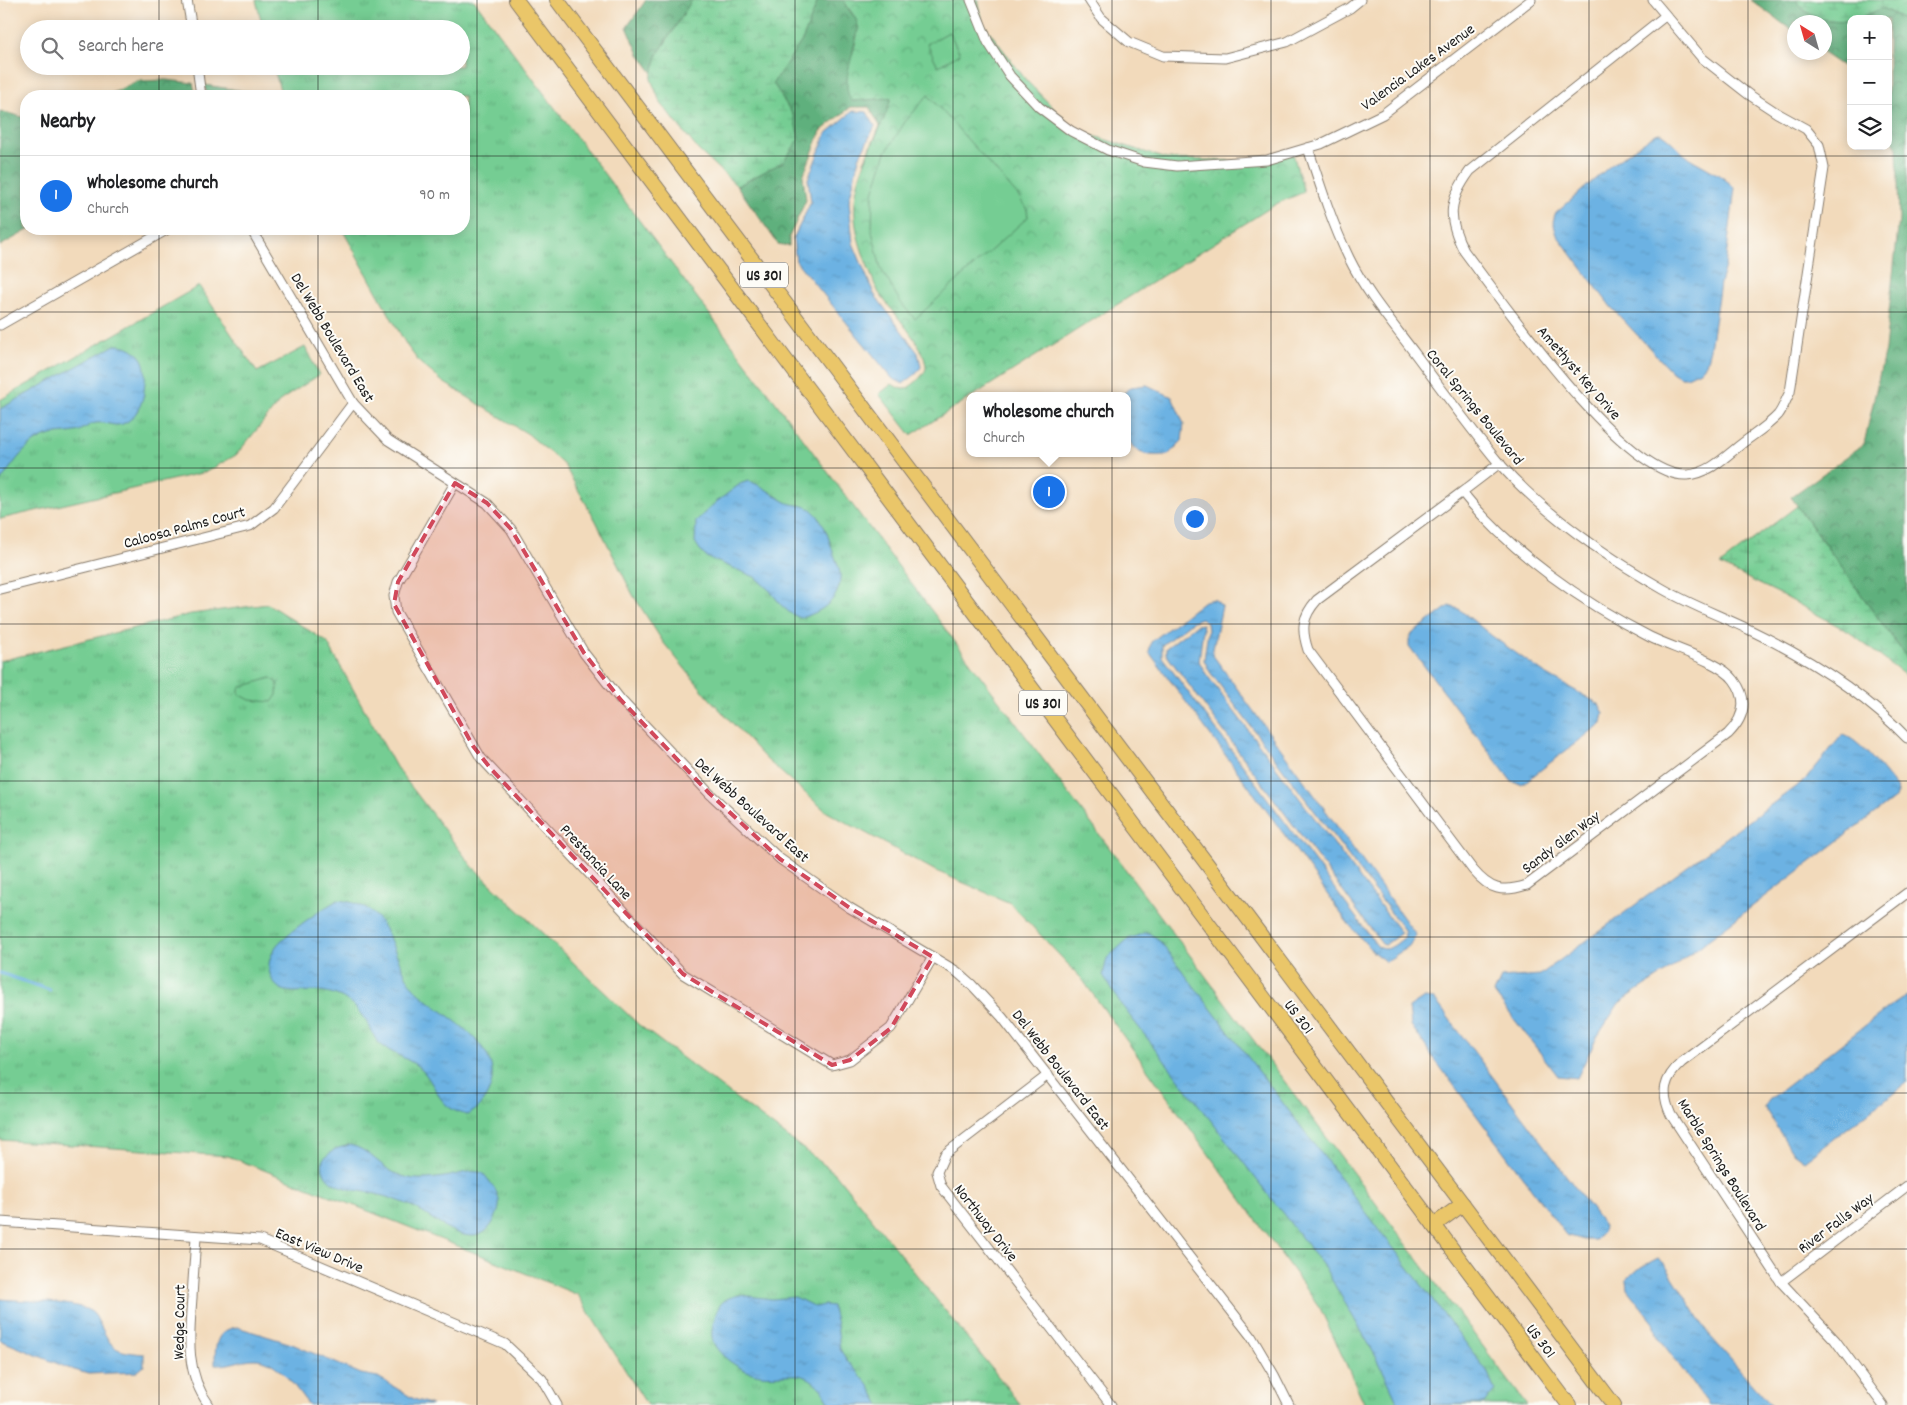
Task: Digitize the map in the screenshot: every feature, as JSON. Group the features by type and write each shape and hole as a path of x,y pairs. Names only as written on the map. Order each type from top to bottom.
{"main road":[{"name":"US 301","path":"516,0 1569,1405"},
{"name":"US 301","path":"557,0 1614,1405"},
{"path":"1434,1225 1463,1204"}],"street":[{"path":"187,0 190,20"},
{"name":"Valencia Lakes Avenue","path":"971,0 988,42 1010,76 1039,107 1071,131 1108,150 1144,162 1177,166 1267,160 1321,144 1383,114 1531,0"},
{"path":"1089,0 1101,18 1129,42 1162,56 1225,58 1287,42 1350,8 1360,0"},
{"name":"Amethyst Key Drive","path":"1653,0 1702,58 1755,99 1806,128 1818,145 1824,168 1790,392 1778,414 1716,464 1703,472 1687,476 1666,472 1647,460 1609,430 1552,367 1464,251 1454,232 1452,207 1458,188 1470,171 1665,16"},
{"path":"198,75 200,90"},
{"name":"Coral Springs Boulevard","path":"1308,148 1330,215 1349,260 1368,291 1460,414 1500,463 1565,525 1612,558 1665,590 1751,630 1803,657 1853,691 1907,738"},
{"path":"0,325 158,235"},
{"name":"Del Webb Boulevard East","path":"255,235 353,403 388,440 487,503 511,529 584,653 620,699 709,793 780,858 850,908 956,971 1002,1017 1251,1336 1289,1405"},
{"name":"Caloosa Palms Court","path":"0,589 250,526 274,508 353,403"},
{"name":"Sandy Glen Way","path":"1462,492 1494,528 1544,570 1587,600 1650,637 1720,668 1733,678 1741,690 1743,707 1738,724 1728,734 1527,885 1511,890 1495,888 1482,881 1308,650 1303,636 1304,622 1308,610 1317,600 1500,463"},
{"name":"Prestancia Lane","path":"455,483 398,582 394,596 396,612 481,758 683,974 832,1065 850,1060 891,1028 933,957"},
{"name":"Marble Springs Boulevard","path":"1883,1405 1835,1340 1781,1282 1672,1115 1666,1104 1665,1093 1668,1077 1682,1062 1907,893"},
{"name":"Northway Drive","path":"1048,1075 945,1154 937,1172 940,1186 1112,1405"},
{"name":"River Falls Way","path":"1781,1282 1907,1186"},
{"name":"East View Drive","path":"0,1222 260,1240 505,1344 542,1379 557,1405"},
{"name":"Wedge Court","path":"196,1236 189,1347 191,1366 197,1383 209,1405"}],"highlighted area":[{"path":"455,483 487,503 511,529 584,653 620,699 709,793 780,859 850,908 933,957 891,1028 850,1060 832,1065 683,974 491,769 473,746 394,604 398,582"}],"green space":[{"path":"256,0 474,0 1527,1405 1365,1405 1320,1308 1082,979 1010,903 934,870 827,812 766,759 709,698 663,642 633,595 596,521 564,465 528,434 443,382 420,363 407,346 345,235 470,235 470,90 280,90 276,75 470,75 470,20 261,20"},
{"path":"646,0 692,0 657,56 653,73 639,54 627,27"},
{"path":"692,0 818,0 803,39 773,83 794,117 799,139 783,162 737,186 699,151 660,102 651,79 657,56"},
{"path":"818,0 844,0 856,19 858,28 847,80 853,101 891,98 886,118 864,162 880,126 869,107 851,107 821,131 803,176 806,200 789,237 789,246 778,244 737,186 783,162 794,117 773,83 803,39"},
{"path":"844,0 978,0 983,23 1026,80 1075,130 1167,159 1249,161 1292,150 1304,192 1276,204 979,392 966,392 966,400 911,435 879,394 892,384 906,389 913,384 926,370 924,358 914,339 876,288 861,247 855,221 855,202 860,175 891,98 852,101 848,94 847,76 857,36 858,24"},
{"path":"1751,0 1796,0 1812,15 1787,15 1787,27"},
{"path":"1796,0 1907,0 1907,18 1902,18 1882,8 1867,15 1847,15 1847,21 1832,20 1832,15 1812,15"},
{"path":"1882,8 1902,18 1907,18 1907,658 1791,497 1864,444 1885,349 1899,219 1897,147 1892,139 1892,15 1867,15"},
{"path":"1832,20 1847,21 1847,69 1832,59"},
{"path":"949,32 960,54 938,66 927,44"},
{"path":"166,80 193,83 195,90 118,90 137,81"},
{"path":"205,85 238,90 206,90"},
{"path":"928,95 1019,197 1027,210 1028,217 915,319 901,303 881,269 872,231 873,193 886,152 905,122"},
{"path":"0,111 20,116 20,235 0,246"},
{"path":"199,286 257,372 305,347 319,375 281,400 236,455 206,472 0,519 0,400"},
{"path":"1797,506 1907,658 1907,677 1849,632 1780,594 1720,565"},
{"path":"268,604 327,642 396,767 472,866 639,1025 835,1173 1021,1405 647,1405 578,1295 493,1260 228,1156 0,1140 0,661 191,614"},
{"path":"271,678 278,683 277,695 272,702 250,700 239,694 241,687"}],"water":[{"path":"853,111 867,112 875,126 859,158 849,201 853,243 874,294 918,353 921,367 916,374 903,384 892,378 796,261 793,239 811,202 808,179 826,134"},
{"path":"1660,133 1688,157 1735,188 1725,266 1720,283 1710,349 1706,364 1700,371 1687,377 1680,377 1672,372 1611,307 1557,235 1553,222 1555,214 1610,166 1655,134"},
{"path":"115,345 132,349 143,361 145,376 143,397 136,414 127,422 121,424 96,423 78,431 52,435 38,440 22,453 0,482 0,409"},
{"path":"1147,385 1172,397 1184,424 1182,441 1168,455 1145,454 1137,451 1132,445 1131,392 1125,392 1131,387"},
{"path":"748,481 759,485 788,503 810,509 823,524 839,568 840,583 838,591 829,604 815,613 800,618 790,613 755,577 706,557 695,542 696,521 715,503 740,484"},
{"path":"1214,599 1222,606 1212,654 1416,935 1409,946 1386,962 1373,952 1347,922 1149,652 1151,642 1204,601","holes":["1201,618 1207,623 1208,630 1204,660 1210,672 1404,930 1405,937 1389,948 1382,949 1378,947 1162,657 1162,645 1193,621"]},
{"path":"1449,606 1459,609 1492,636 1544,673 1599,704 1604,713 1602,723 1525,782 1521,784 1512,782 1409,646 1412,634"},
{"path":"1202,624 1199,661 1206,674 1401,933 1385,945 1382,944 1166,654 1166,648 1196,625"},
{"path":"1842,735 1856,742 1871,757 1897,788 1898,793 1896,797 1666,972 1619,1003 1597,1037 1577,1078 1558,1076 1494,993 1501,978 1540,975 1806,779"},
{"path":"338,900 353,903 374,914 386,931 405,974 413,987 480,1044 489,1058 492,1074 489,1091 481,1105 471,1113 467,1115 450,1108 440,1098 423,1071 375,1039 362,1015 347,1000 326,992 285,991 273,981 269,970 269,963 277,945 288,934"},
{"path":"1147,932 1158,939 1487,1371 1495,1390 1484,1404 1399,1405 1379,1362 1325,1268 1123,1007 1103,975 1107,958 1128,939"},
{"path":"1907,996 1907,1083 1804,1161 1793,1153 1764,1107 1770,1099 1897,1001"},
{"path":"1424,998 1434,999 1439,1005 1604,1226 1603,1233 1595,1240 1584,1240 1566,1235 1432,1056 1411,1025 1409,1008"},
{"path":"349,1145 363,1150 388,1169 407,1178 428,1179 468,1172 483,1173 493,1186 498,1197 499,1209 496,1216 487,1230 474,1236 465,1235 449,1229 405,1203 337,1185 329,1180 325,1174 322,1162 335,1149"},
{"path":"1658,1258 1664,1263 1710,1336 1771,1405 1709,1405 1658,1337 1654,1323 1627,1289 1626,1280 1641,1267"},
{"path":"740,1295 772,1299 795,1297 815,1307 832,1306 840,1349 846,1359 868,1384 880,1405 831,1405 824,1393 811,1379 796,1375 754,1374 731,1362 714,1344 712,1327 721,1304 729,1298"},
{"path":"0,1299 58,1303 88,1310 95,1316 114,1347 125,1352 144,1354 144,1366 137,1372 88,1374 68,1368 0,1340"},
{"path":"237,1327 292,1344 361,1374 378,1377 414,1399 432,1405 309,1405 285,1375 271,1363 254,1359 215,1365 216,1346 220,1336 224,1332"}],"waterway":[{"path":"0,973 50,990"}],"place":[{"name":"Wholesome church","path":"1049,492"}]}
